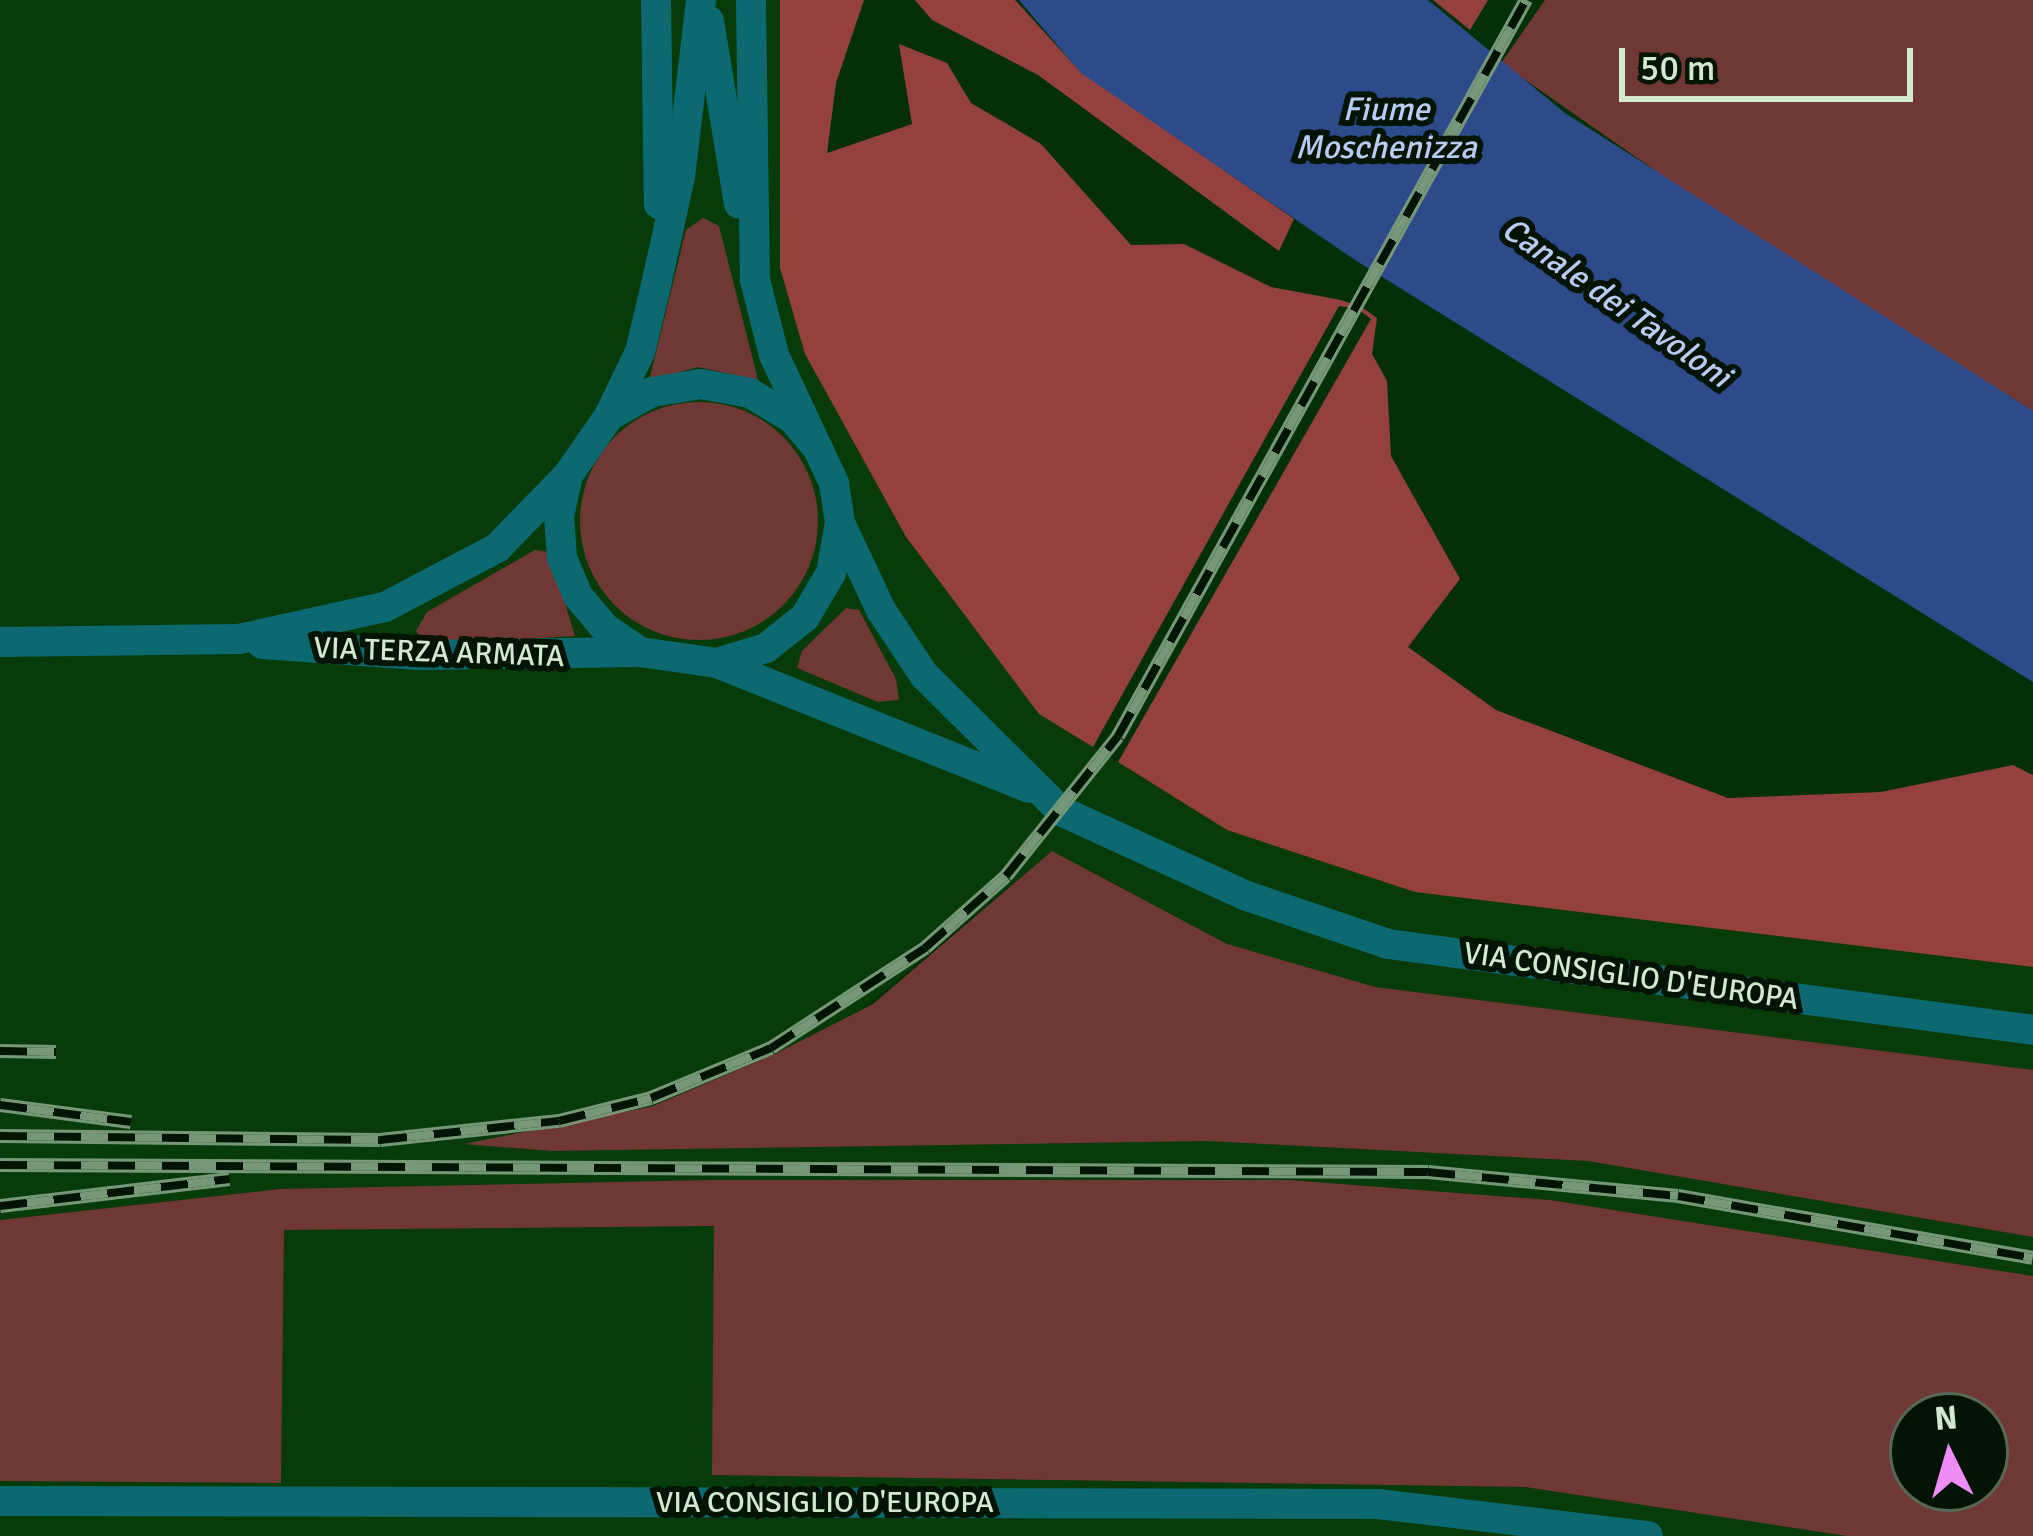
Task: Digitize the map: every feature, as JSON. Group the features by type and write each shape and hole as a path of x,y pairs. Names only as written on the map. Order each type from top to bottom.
{"street":[{"name":"VIA TERZA ARMATA","path":"656,0 656,285"},
{"name":"VIA TERZA ARMATA","path":"239,639 385,608 497,548 568,476 609,416 640,352 680,177 703,0"},
{"name":"VIA TERZA ARMATA","path":"0,642 239,639 419,655 640,652 717,663 766,648 805,617 831,573 840,524 818,449 774,355 755,280 703,0"},
{"name":"VIA TERZA ARMATA","path":"751,0 755,280"},
{"path":"609,416 652,392 701,384 750,393 793,419 818,449"},
{"name":"VIA TERZA ARMATA","path":"568,476 559,516 562,558 578,596 605,628 640,652"},
{"name":"VIA CONSIGLIO D'EUROPA","path":"840,524 924,675 1061,811 1247,896 1388,944 2033,1030"},
{"name":"VIA CONSIGLIO D'EUROPA","path":"717,663 1046,795"},
{"name":"VIA CONSIGLIO D'EUROPA","path":"0,1501 1378,1504 1648,1536"}],"shaded area":[{"path":"0,0 780,0 780,268 805,354 906,538 1039,714 1227,830 1415,892 2033,967 2033,1070 1375,987 1227,944 1052,851 862,1009 775,1054 653,1106 471,1144 552,1151 1207,1141 1588,1161 2033,1237 2033,1276 1550,1200 1289,1180 281,1189 0,1220"},
{"path":"780,0 864,0 836,83 827,153 912,124 899,44 947,63 971,103 1041,144 1131,245 1184,244 1271,287 1341,300 1377,318 1372,354 1387,381 1391,456 1460,579 1408,647 1496,710 1728,798 1881,792 2013,765 2033,775 2033,967 1415,892 1227,830 1118,762 1371,319 1358,309 1339,306 1093,747 1039,714 906,537 805,354 780,268"},
{"path":"915,0 1015,0 1077,68 1294,219 1279,251 1038,75 932,20"},
{"path":"1433,0 1488,0 1470,30"},
{"path":"1545,0 2033,0 2033,411 1706,206 1501,63"},
{"path":"703,218 719,226 758,380 698,367 649,381 686,230"},
{"path":"699,402 744,411 783,437 809,476 818,521 809,566 783,605 744,631 699,640 654,631 615,605 589,566 580,521 589,476 615,437 654,411"},
{"path":"535,550 549,552 575,636 427,645 416,631 427,612"},
{"path":"846,608 859,610 896,679 899,700 878,702 797,668 802,651"},
{"path":"1052,851 1227,944 1375,987 2033,1070 2033,1237 1588,1161 1207,1141 552,1151 464,1144 653,1106 775,1054 873,1004"},
{"path":"712,1180 1289,1180 1550,1200 2033,1276 2033,1536 1847,1536 1525,1487 712,1475 714,1226 284,1230 281,1483 0,1481 0,1220 281,1189"},
{"path":"715,1226 712,1475 1525,1487 1847,1536 0,1536 0,1481 281,1482 284,1230"}],"water":[{"name":"Fiume Moschenizza","path":"1019,0 1428,0 1565,113 2033,411 2033,682 1355,260 1081,73"}],"railway":[{"path":"0,1136 380,1140 559,1121 651,1098 771,1048 925,948 1006,876 1118,736 1526,0"},
{"path":"0,1051 56,1052"},
{"path":"0,1105 131,1122"},
{"path":"0,1165 1428,1172 1678,1196 2033,1258"},
{"path":"0,1206 229,1179"}],"water label":[{"name":"Canale dei Tavoloni","path":"1616,303"}]}
